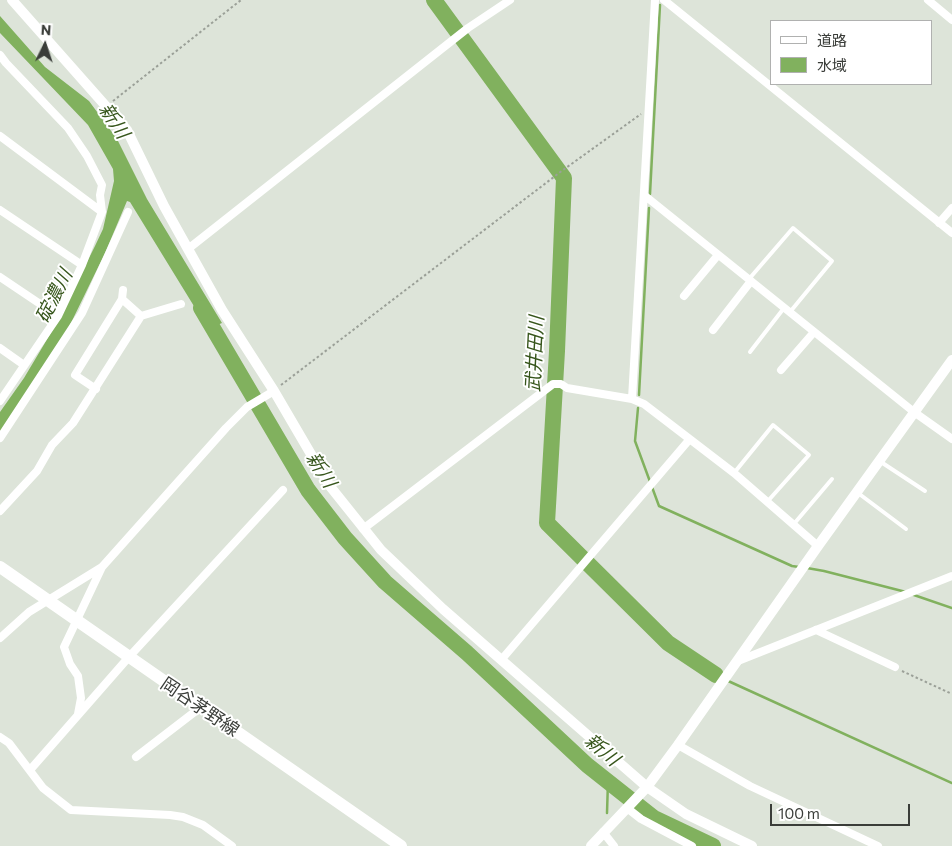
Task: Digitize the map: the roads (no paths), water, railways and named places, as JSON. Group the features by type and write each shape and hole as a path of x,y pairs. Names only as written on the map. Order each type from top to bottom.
{"main road":[{"name":"岡谷茅野線","path":"0,567 128,658 401,846"}],"street":[{"path":"12,0 127,130 164,206 222,310 274,391 329,485 362,529 388,557 443,609 647,787 686,814 752,846"},
{"path":"188,250 458,35 510,0"},
{"path":"632,399 655,0"},
{"path":"664,0 952,233"},
{"path":"928,0 937,3 952,20"},
{"path":"0,56 68,128 87,156 102,185 100,194 102,212 82,265 58,316 0,401"},
{"path":"0,136 102,212"},
{"path":"644,195 914,412 952,439"},
{"path":"939,222 952,208"},
{"path":"0,210 82,265"},
{"path":"0,438 82,314 128,212"},
{"path":"684,296 718,255"},
{"path":"0,277 58,316"},
{"path":"713,330 750,280"},
{"path":"96,389 75,375 122,299 123,290"},
{"path":"122,299 141,316"},
{"path":"0,511 37,471 52,445 73,423 141,316 181,304"},
{"path":"781,370 814,332"},
{"path":"0,348 24,365"},
{"path":"591,846 647,787 952,360"},
{"path":"362,529 557,384 567,388 632,399 644,404 734,473 818,546"},
{"path":"0,638 29,612 102,567 226,428 249,406 274,391"},
{"path":"502,660 689,440"},
{"path":"30,770 128,658 283,490"},
{"path":"77,716 80,698 78,676 70,664 64,647 102,567"},
{"path":"736,662 952,576"},
{"path":"816,630 895,667"},
{"path":"136,757 201,707"},
{"path":"0,737 9,743 43,788 71,810 183,817 203,825 232,846"},
{"path":"678,745 750,786 878,846"},
{"path":"628,807 641,819 692,846"},
{"path":"603,832 614,846"}],"lane":[{"path":"750,280 793,228 832,261 750,352"},
{"path":"734,473 772,425 809,455 768,502"},
{"path":"879,460 925,491"},
{"path":"793,525 832,479"},
{"path":"856,492 906,528"}],"water":[{"path":"0,16 45,67 89,101 117,139 147,199 222,323 208,329 130,202 127,201 105,253 69,327 0,432 0,412 24,378 55,326 103,229 114,181 113,169 88,125 0,33"}],"waterway":[{"name":"武井田川","path":"434,0 564,178 557,351 547,523 668,643 716,675"},
{"path":"650,194 660,5"},
{"path":"639,395 649,208"},
{"name":"新川","path":"201,308 308,490 345,538 385,582 467,653 587,765 654,818 713,846"},
{"path":"638,408 635,441 659,506 792,566 799,567"},
{"path":"807,568 906,592"},
{"path":"911,594 952,608"},
{"path":"726,680 952,783"},
{"path":"607,813 608,781"}],"water label":[{"name":"碇濃川","path":"54,296"}]}
